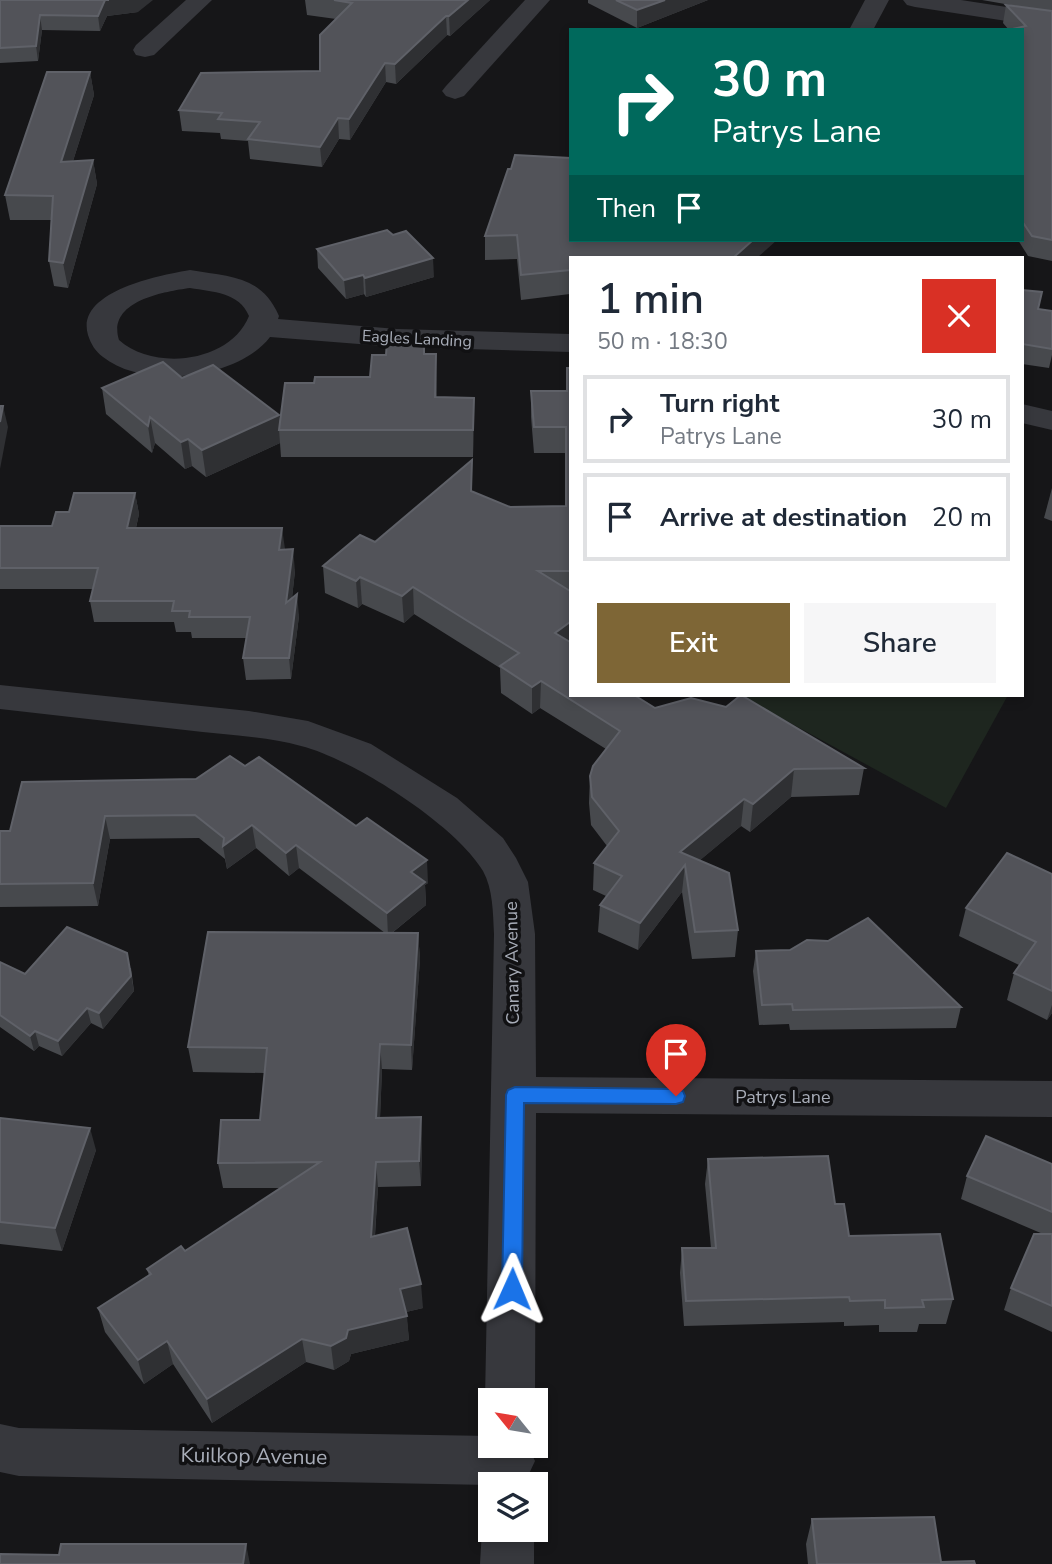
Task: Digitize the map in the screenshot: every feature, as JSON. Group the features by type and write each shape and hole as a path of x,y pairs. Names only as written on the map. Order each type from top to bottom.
{"street":[{"path":"145,50 200,0"},
{"path":"455,91 538,0"},
{"path":"862,28 877,0"},
{"path":"915,0 1052,21"},
{"path":"190,279 232,285 248,293 259,302 264,314 263,327 255,339 241,350 200,365 176,368 153,366 124,357 106,342 101,330 104,318 113,306 127,295 168,282 190,279"},
{"name":"Eagles Landing","path":"263,327 410,339 569,343"},
{"path":"1024,414 1052,421"},
{"name":"Canary Avenue","path":"0,696 247,723 310,735 361,754 457,818 489,848 503,868 510,890 515,1095 510,1388"},
{"name":"Patrys Lane","path":"515,1095 1052,1099"},
{"name":"Kuilkop Avenue","path":"0,1448 32,1452 509,1463"},
{"path":"507,1564 508,1542"}],"shaded area":[{"path":"743,697 1007,697 946,808"}],"building":[{"path":"0,0 105,0 98,16 40,15 36,46 0,48"},
{"path":"334,0 468,0 446,16 395,64 385,63 349,119 338,118 320,147 248,139 260,122 218,119 222,113 179,110 201,73 320,71 320,35 352,3"},
{"path":"616,0 665,0 637,10"},
{"path":"1006,5 1052,11 1052,240 1032,236 1024,224 1024,28 1017,28 1026,26"},
{"path":"47,72 90,72 61,162 93,160 63,263 49,261 53,196 5,195"},
{"path":"515,155 569,158 569,242 751,242 735,256 569,256 569,270 521,275 517,235 485,236 508,169 511,169"},
{"path":"387,230 393,235 406,231 433,258 365,278 363,275 344,280 317,249"},
{"path":"1024,290 1042,292 1038,309 1052,311 1052,349 1024,344"},
{"path":"387,341 424,341 424,354 436,354 435,397 474,398 473,430 279,430 285,383 314,383 315,377 370,377 372,355 386,355"},
{"path":"163,362 182,378 213,365 279,415 202,450 188,439 181,442 150,417 148,426 102,388"},
{"path":"569,368 569,571 538,571 569,590 569,623 555,633 569,641 569,697 637,697 655,708 691,698 726,707 738,697 744,697 864,768 794,769 753,804 744,799 680,852 729,873 738,930 695,932 685,865 640,923 600,905 622,876 594,863 619,831 592,797 590,776 593,766 620,731 541,681 532,687 500,666 519,653 413,587 402,596 360,577 356,581 323,566 360,535 375,542 472,460 471,491 510,507 566,506 566,427 534,427 531,391 567,391"},
{"path":"74,493 135,493 127,528 282,528 279,550 293,549 286,603 297,594 289,658 243,658 250,617 189,617 190,611 172,611 174,601 90,601 98,568 0,568 0,526 52,526 56,512 69,512"},
{"path":"230,756 245,766 259,757 356,826 367,818 427,860 411,872 425,882 387,913 296,845 286,853 252,825 223,846 224,838 195,815 105,816 93,883 0,884 0,831 10,831 22,782 196,779"},
{"path":"1007,853 1052,874 1052,991 1014,973 1036,942 966,908"},
{"path":"868,918 961,1007 793,1010 792,1004 762,1005 756,951 790,950 807,940 828,941"},
{"path":"67,927 127,953 131,976 99,1013 87,1008 58,1041 35,1031 30,1036 0,1015 0,962 25,974"},
{"path":"208,932 418,933 411,1045 380,1044 376,1118 421,1117 419,1161 376,1162 371,1237 407,1228 421,1284 400,1289 407,1316 348,1330 346,1338 331,1346 302,1339 207,1399 167,1341 138,1360 98,1308 151,1274 147,1269 181,1246 185,1251 320,1162 218,1163 221,1120 260,1120 267,1048 188,1047"},
{"path":"0,1118 90,1128 55,1228 0,1222"},
{"path":"986,1136 1052,1164 1052,1212 967,1176"},
{"path":"828,1156 835,1204 844,1204 849,1236 940,1234 953,1299 922,1300 924,1307 885,1308 885,1300 850,1301 849,1297 686,1301 682,1248 716,1248 708,1159"},
{"path":"1034,1234 1052,1234 1052,1306 1011,1288"},
{"path":"934,1517 941,1562 974,1561 975,1564 817,1564 812,1519"},
{"path":"61,1544 246,1544 243,1564 0,1564 0,1554 59,1555"}],"route":[{"path":"512,1289 515,1095 676,1096"}]}
